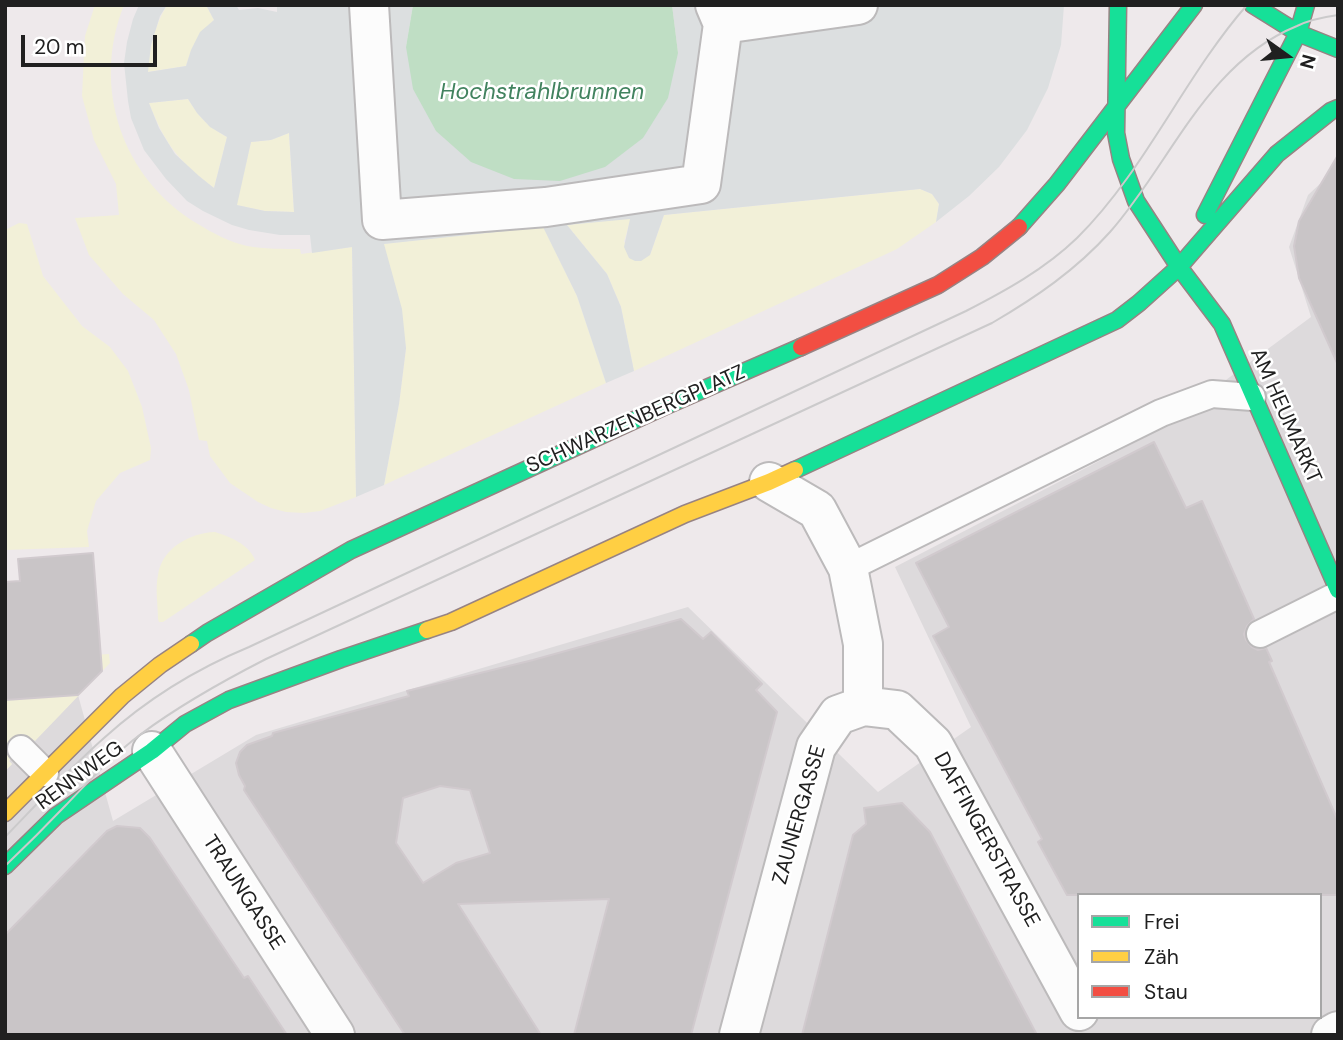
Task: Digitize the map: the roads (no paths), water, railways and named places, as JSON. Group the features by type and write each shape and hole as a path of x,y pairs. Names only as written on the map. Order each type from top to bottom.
{"main road":[{"path":"1118,5 1116,133 1121,159 1136,201 1179,267"},
{"name":"SCHWARZENBERGPLATZ","path":"122,696 160,665 208,633 352,550 663,407 938,285 982,257 1018,228 1063,177 1194,5"},
{"path":"1253,5 1298,33 1338,49"},
{"path":"1179,267 1298,33 1306,5"},
{"path":"152,751 185,724 229,700 451,622 685,514 769,482 1116,320 1179,267 1277,154 1338,108"},
{"name":"AM HEUMARKT","path":"1179,267 1222,324 1338,592"},
{"name":"RENNWEG","path":"5,813 122,696"},
{"name":"RENNWEG","path":"5,866 56,816 152,751"}],"street":[{"path":"369,5 382,220 546,207 701,184 719,14 858,5"},
{"path":"769,482 817,510 848,568 863,644 863,706"},
{"name":"DAFFINGERSTRASSE","path":"863,706 897,710 933,744 1077,1007"},
{"name":"ZAUNERGASSE","path":"739,1035 816,747 838,715 863,706"},
{"name":"TRAUNGASSE","path":"152,751 335,1035"},
{"path":"1083,1019 1092,1035"},
{"path":"1331,1035 1338,1031"}],"lane":[{"path":"848,568 1161,413 1212,394 1252,397"},
{"path":"1260,634 1338,592"},
{"path":"21,749 45,773"}],"water":[{"name":"Hochstrahlbrunnen","path":"413,5 672,5 678,53 668,98 643,138 605,167 560,181 514,179 471,162 436,131 413,89 406,47"}],"tram line":[{"path":"5,837 104,738 154,698 191,675 966,311 1038,269 1065,249 1101,212 1144,154 1203,62 1247,5"},
{"path":"5,866 131,742 171,713 234,676 992,323 1024,304 1069,271 1110,232 1132,205 1192,117 1238,64 1265,43 1297,26 1338,15"}]}
